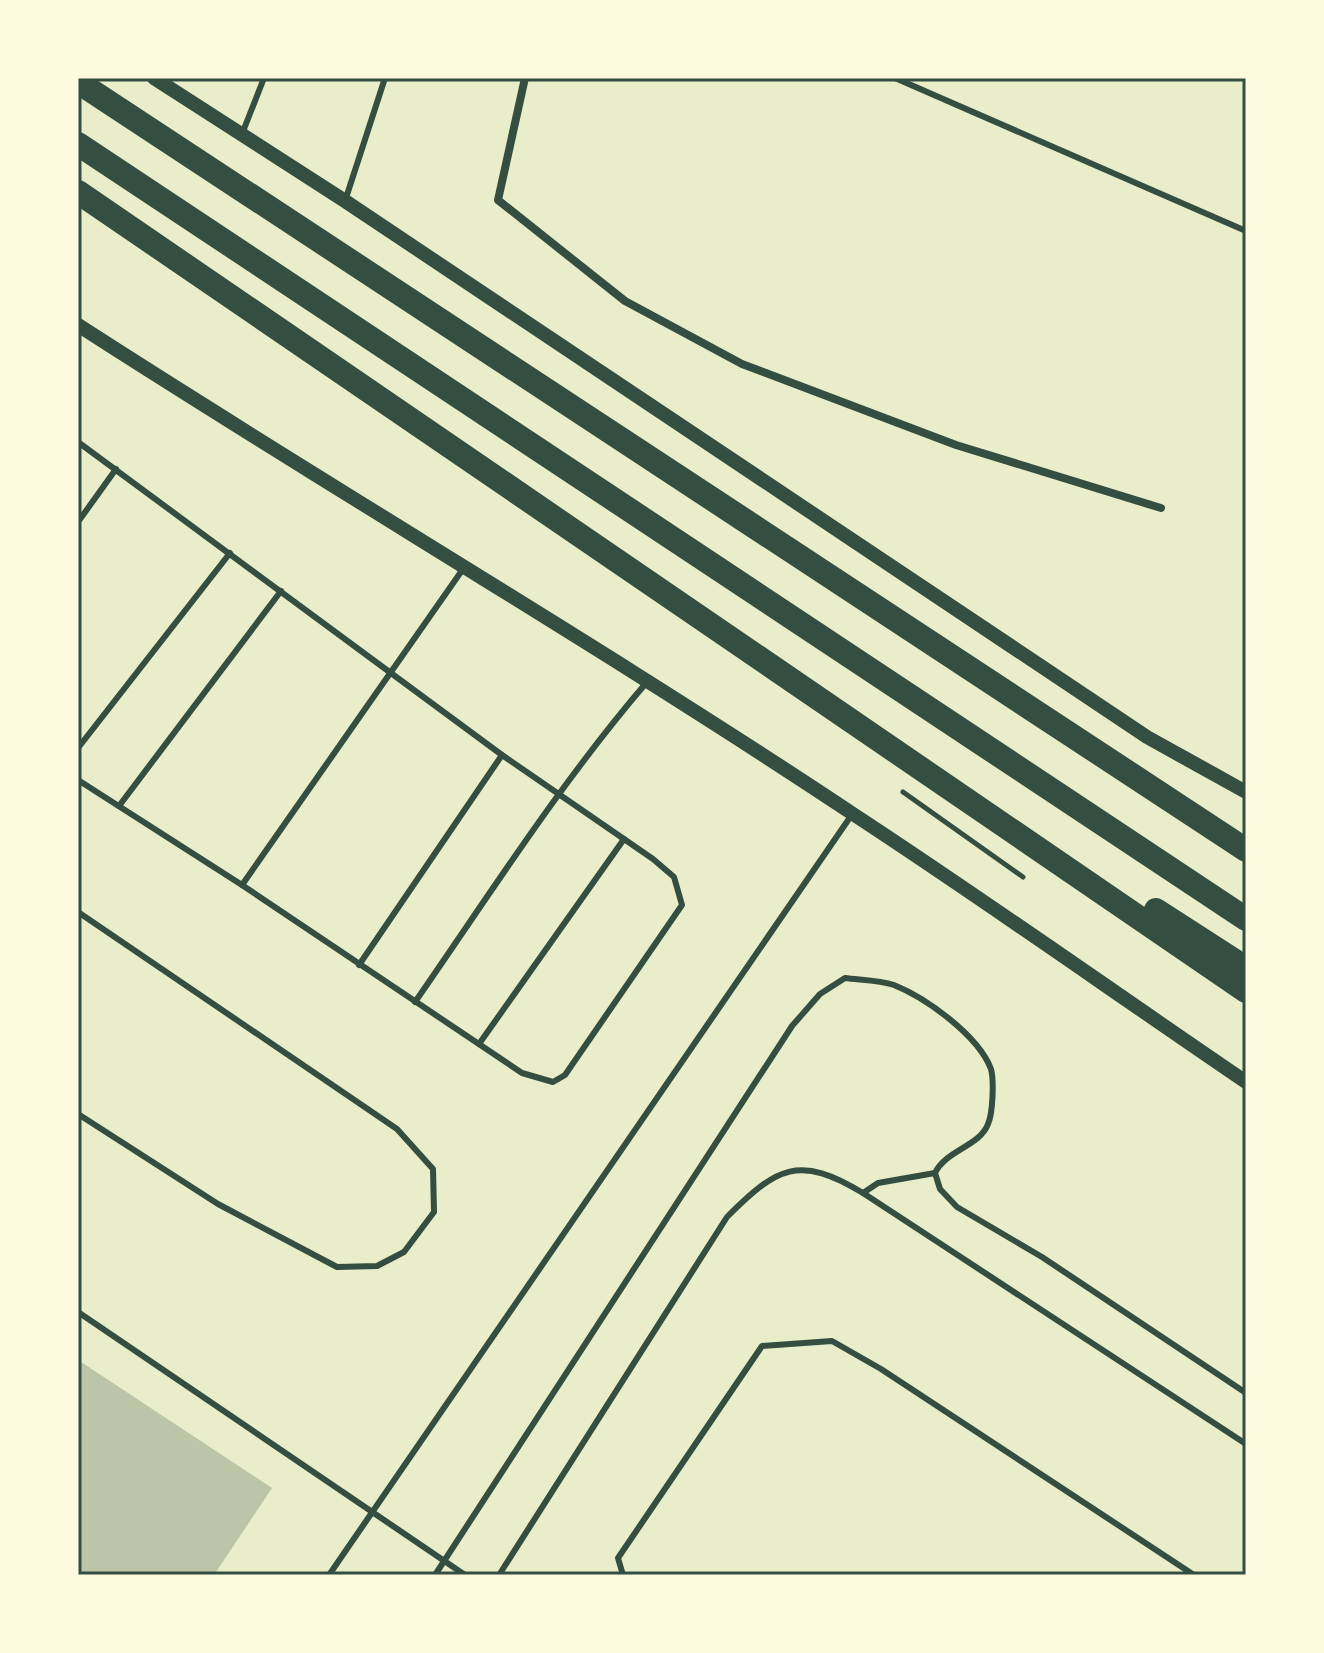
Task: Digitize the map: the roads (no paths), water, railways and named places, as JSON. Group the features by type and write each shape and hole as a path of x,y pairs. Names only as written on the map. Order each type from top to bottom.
{"highway":[{"path":"78,82 1246,850"},
{"path":"78,144 1246,919"},
{"path":"78,178 604,538 1246,968"},
{"path":"78,192 1246,991"}],"street":[{"path":"154,78 345,201 1147,737 1246,792"},
{"path":"525,78 498,200 625,301 742,364 956,445 1161,508"},
{"path":"78,325 853,813 1246,1082"}],"lane":[{"path":"241,136 264,78"},
{"path":"345,201 385,78"},
{"path":"895,78 1246,231"},
{"path":"78,442 502,755 674,877 682,905 565,1075 553,1082 522,1073 242,885 78,780"},
{"path":"78,522 116,469"},
{"path":"78,748 230,553"},
{"path":"242,885 465,566"},
{"path":"119,806 281,591"},
{"path":"415,1002 559,794 647,682"},
{"path":"359,965 502,755"},
{"path":"329,1575 853,813"},
{"path":"479,1044 624,839"},
{"path":"78,912 397,1129 433,1169 434,1212 404,1252 377,1266 337,1267 218,1204 78,1114"},
{"path":"435,1575 792,1026 820,994 845,978 892,984 931,1005 968,1035 991,1070 992,1106 988,1126 976,1138 941,1161 935,1173 940,1189 957,1207 1042,1257 1246,1393"},
{"path":"499,1575 727,1217 759,1185 782,1174 805,1169 833,1174 1246,1444"},
{"path":"863,1193 878,1183 935,1173"},
{"path":"78,1312 465,1575"},
{"path":"623,1575 618,1558 762,1346 832,1341 881,1369 1194,1575"}]}
